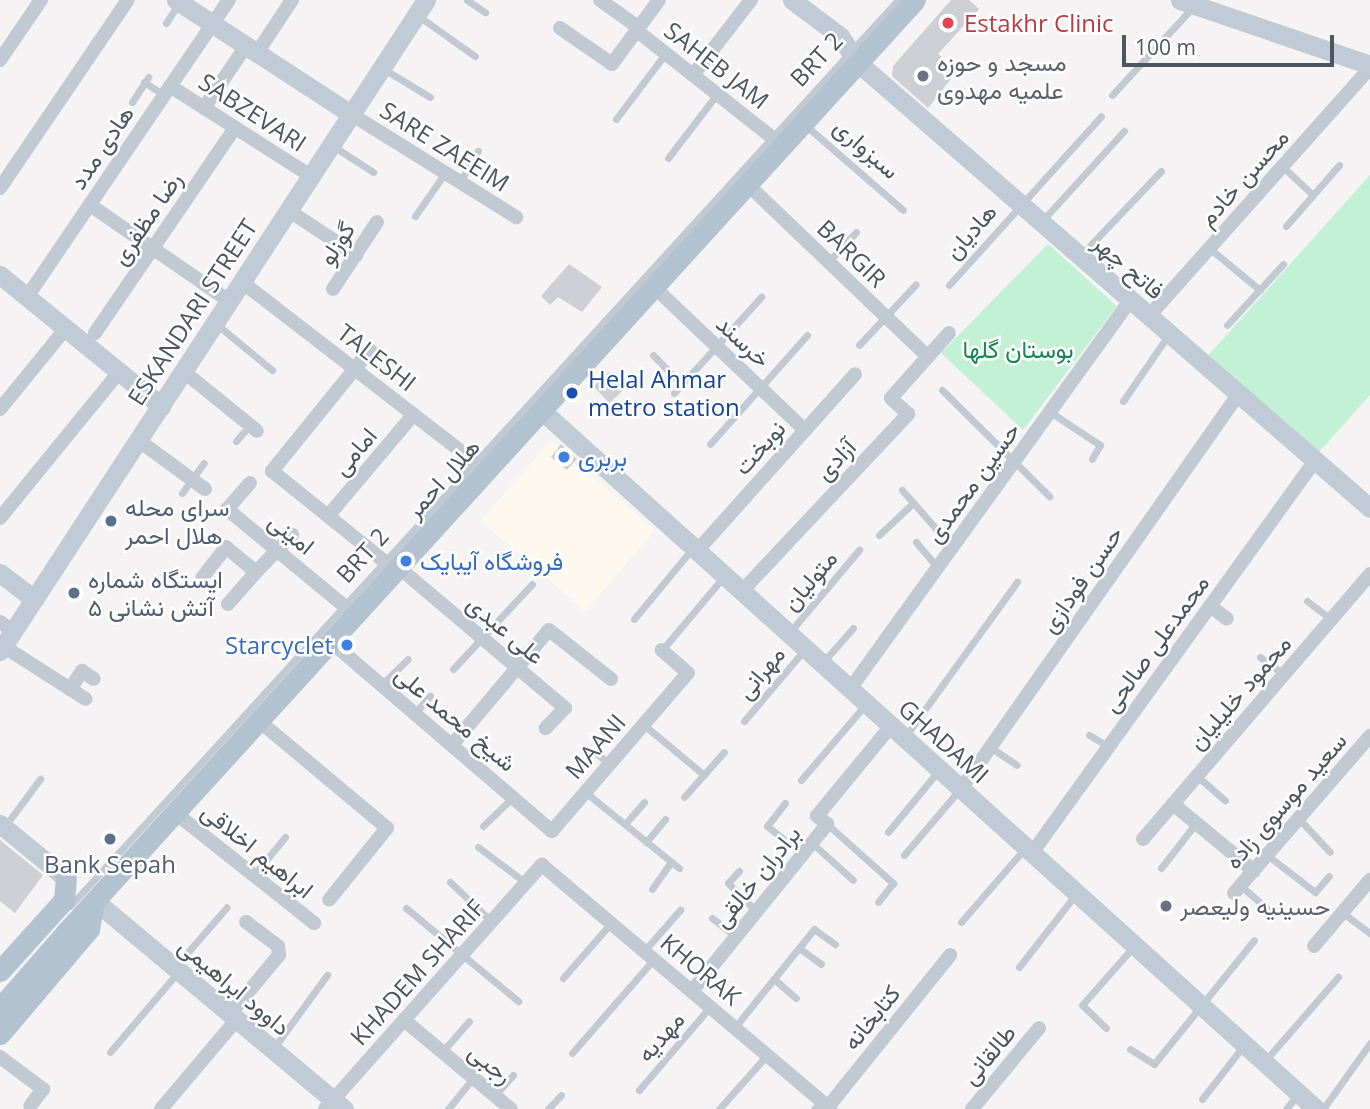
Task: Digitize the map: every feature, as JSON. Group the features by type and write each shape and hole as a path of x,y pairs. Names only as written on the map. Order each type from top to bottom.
{"main road":[{"name":"هلال احمر","path":"0,1008 61,926 94,900 330,641 348,610 392,565 479,465 540,409 801,121 853,56 915,0"},
{"path":"0,971 64,900 66,878"},
{"path":"0,1034 89,929 94,900"}],"street":[{"path":"0,60 41,0"},
{"path":"0,188 128,0"},
{"name":"هادی مدد","path":"27,296 229,0"},
{"path":"204,108 292,0"},
{"name":"SAHEB JAM","path":"600,0 771,136"},
{"path":"560,28 612,64 659,0"},
{"path":"693,75 751,0"},
{"name":"فاتح چهر","path":"792,0 1019,203 1370,508"},
{"path":"179,1 351,114"},
{"path":"1191,2 1370,66"},
{"name":"ESKANDARI STREET","path":"4,637 34,599 421,7"},
{"name":"محسن خادم","path":"1149,316 1370,66"},
{"name":"SABZEVARI","path":"167,91 204,108 311,176"},
{"name":"SARE ZAEEIM","path":"351,114 516,217"},
{"name":"رضا مظفری","path":"95,333 235,128"},
{"name":"BARGIR","path":"745,183 928,357"},
{"path":"90,205 229,301"},
{"path":"288,210 356,255"},
{"name":"گوزلو","path":"333,289 377,222"},
{"path":"3,282 27,296 160,406"},
{"name":"TALESHI","path":"242,282 479,465"},
{"name":"خرسند","path":"652,285 805,429"},
{"name":"حسین محمدی","path":"850,689 1130,300"},
{"path":"0,409 66,328"},
{"path":"928,357 948,334"},
{"path":"370,350 272,471 392,565"},
{"name":"آزادی","path":"742,591 908,414 891,398 928,357"},
{"path":"183,371 253,428"},
{"path":"0,518 119,372"},
{"name":"نوبخت","path":"695,549 855,374"},
{"name":"حسن فودازی","path":"961,789 1239,394"},
{"name":"GHADAMI","path":"540,409 1264,1062 1292,1101 1315,1109"},
{"name":"امامی","path":"328,516 414,414"},
{"path":"138,440 205,489"},
{"name":"محمدعلی صالحی","path":"1029,850 1109,747 1315,460"},
{"name":"امینی","path":"250,483 227,509 348,610"},
{"path":"228,604 292,535"},
{"path":"202,578 226,547 256,572"},
{"name":"علی عبدی","path":"392,565 565,708 546,728"},
{"path":"0,573 34,599"},
{"name":"محمود خلیلیان","path":"1143,839 1370,574"},
{"path":"1210,606 1227,619"},
{"path":"452,745 549,630 611,679"},
{"path":"4,637 86,699"},
{"name":"شیخ محمد علی","path":"330,641 552,831"},
{"name":"MAANI","path":"552,831 688,673 662,650"},
{"path":"70,689 82,671 94,679"},
{"path":"258,720 387,828 329,900"},
{"name":"برادران خالقی","path":"692,991 827,824 817,816 898,732"},
{"name":"سعید موسوی زاده","path":"1238,889 1370,736"},
{"path":"1173,804 1254,871"},
{"name":"ابراهیم اخلاقی","path":"174,812 314,923"},
{"path":"1,828 66,878"},
{"name":"KHADEM SHARIF","path":"334,1106 404,1020 542,865"},
{"name":"KHORAK","path":"542,865 767,1055 823,1106"},
{"path":"1314,946 1370,880"},
{"name":"داوود ابراهیمی","path":"94,900 272,1049 334,1106"},
{"path":"161,1109 279,955 278,946 246,922"},
{"name":"کتابخانه","path":"823,1106 950,955"},
{"name":"رجبی","path":"404,1020 511,1109"},
{"name":"طالقانی","path":"972,1109 1039,1028"},
{"path":"0,1057 43,1088 30,1106"}],"lane":[{"path":"467,0 485,12"},
{"name":"BRT 2","path":"479,465 771,136 853,56 898,0"},
{"path":"166,23 179,1"},
{"path":"1112,95 1191,2"},
{"path":"421,7 475,56"},
{"path":"616,119 665,54"},
{"path":"382,67 430,97"},
{"path":"132,102 146,79 167,91"},
{"path":"668,158 717,94"},
{"name":"هادیان","path":"949,285 1019,203 1101,116"},
{"name":"سبزواری","path":"801,121 903,210"},
{"path":"1041,222 1124,131"},
{"path":"331,145 373,172"},
{"path":"460,182 478,151"},
{"path":"1286,226 1339,165"},
{"path":"1282,167 1313,195"},
{"path":"1080,256 1161,171"},
{"path":"415,216 445,173"},
{"path":"828,262 856,232"},
{"path":"1209,248 1260,290"},
{"path":"1227,325 1283,264"},
{"path":"859,345 916,284"},
{"path":"674,393 761,296"},
{"path":"215,322 272,370"},
{"path":"1123,401 1170,334"},
{"path":"710,444 807,335"},
{"path":"653,355 682,384"},
{"path":"943,390 1049,496"},
{"path":"1050,412 1100,445 1092,459"},
{"path":"236,441 253,428"},
{"path":"182,493 204,463"},
{"path":"902,490 953,548"},
{"path":"880,535 913,503"},
{"path":"915,542 938,568"},
{"path":"634,619 695,549"},
{"name":"متولیان","path":"789,634 859,550"},
{"path":"662,650 724,575"},
{"path":"898,732 1017,582"},
{"path":"453,668 532,584"},
{"path":"1307,601 1332,619"},
{"name":"BRT 2","path":"0,985 61,926 348,610"},
{"path":"822,664 853,628"},
{"name":"مهرانی","path":"744,721 805,648"},
{"path":"1260,657 1284,675"},
{"path":"381,685 408,659"},
{"path":"415,713 430,696"},
{"path":"802,780 867,704"},
{"path":"644,724 704,775"},
{"path":"1089,735 1109,747"},
{"path":"990,747 1017,765"},
{"path":"594,751 609,764"},
{"path":"684,797 724,752"},
{"path":"888,832 940,770"},
{"path":"1197,776 1225,800"},
{"path":"1,828 40,779"},
{"path":"904,855 961,789"},
{"path":"585,792 679,868"},
{"path":"482,826 513,797"},
{"path":"625,824 644,802"},
{"path":"785,803 767,826 853,880"},
{"path":"646,842 665,819"},
{"path":"1299,819 1329,852"},
{"path":"827,824 893,883 878,902"},
{"path":"1161,868 1196,824"},
{"path":"254,875 285,837"},
{"path":"478,847 526,883"},
{"path":"961,922 1029,850"},
{"path":"1267,855 1315,892 1329,876"},
{"path":"652,889 671,862"},
{"path":"739,871 728,883 757,911"},
{"path":"450,882 492,922"},
{"path":"1238,889 1270,911"},
{"path":"1019,967 1077,894"},
{"path":"110,1052 227,907"},
{"path":"406,908 519,1001"},
{"path":"572,1054 649,955 680,910"},
{"path":"1343,912 1370,933"},
{"path":"712,918 736,937"},
{"path":"563,978 611,923"},
{"path":"734,1027 814,929 835,944"},
{"path":"1130,1049 1154,1064 1254,940"},
{"path":"1106,1028 1082,1005 1134,945"},
{"path":"799,948 821,964"},
{"path":"272,1049 327,975"},
{"path":"1264,1062 1338,977"},
{"path":"774,979 796,998"},
{"name":"مهدیه","path":"639,1090 710,1007"},
{"name":"رجبی","path":"442,1052 469,1021"},
{"path":"1323,1109 1370,1043"},
{"path":"1202,1099 1245,1045"},
{"path":"719,1109 767,1055"},
{"path":"495,1095 513,1074"},
{"path":"448,1109 473,1078"},
{"path":"548,1109 561,1095"}],"shaded area":[{"path":"551,440 655,531 585,611 481,521"}],"green space":[{"path":"1370,175 1370,395 1318,453 1204,360"},
{"name":"بوستان گلها","path":"1048,244 1117,306 1023,430 941,353"}],"building":[{"name":"مسجد و حوزه علمیه مهدوی","path":"951,0 969,0 979,9 938,54 957,71 928,108 892,76 893,66"},
{"path":"569,264 602,287 582,312 558,297 550,305 541,296"},
{"path":"609,372 625,389 609,403 594,386"},
{"name":"بربری","path":"561,444 577,459 567,470 551,457"},
{"path":"0,840 43,875 15,913 0,901"}],"place":[{"name":"Estakhr Clinic","path":"948,23"},
{"name":"مسجد و حوزه علمیه مهدوی","path":"923,76"},
{"name":"Helal Ahmar metro station","path":"572,393"},
{"name":"بربری","path":"564,457"},
{"name":"سرای محله هلال احمر","path":"111,521"},
{"name":"فروشگاه آیبایک","path":"406,561"},
{"name":"ایستگاه شماره ۵ آتش نشانی","path":"74,593"},
{"name":"Starcyclet","path":"347,645"},
{"name":"Bank Sepah","path":"110,839"},
{"name":"حسینیه ولیعصر","path":"1166,906"}]}
